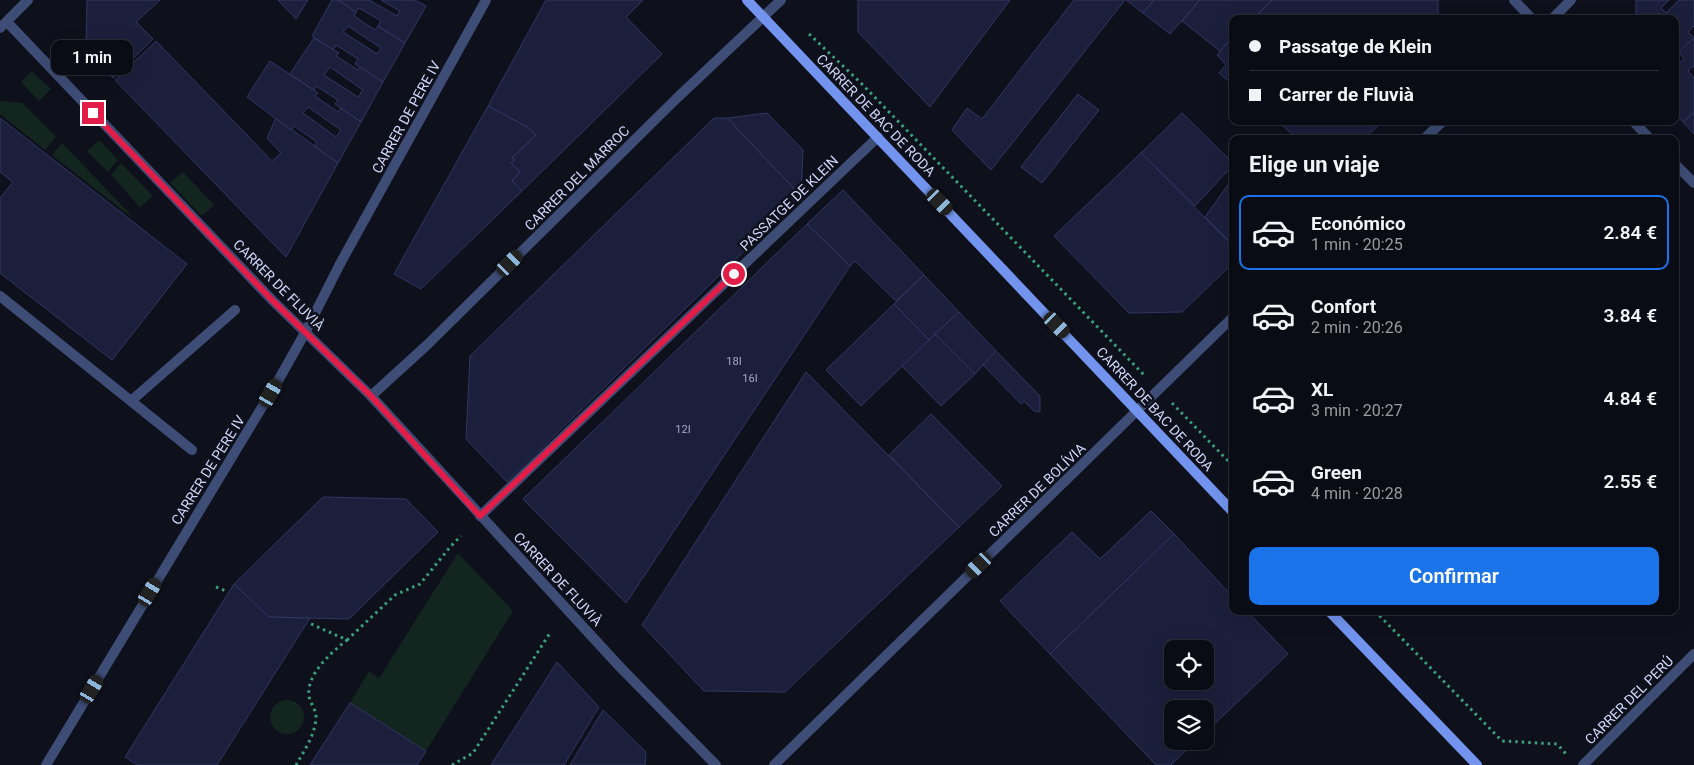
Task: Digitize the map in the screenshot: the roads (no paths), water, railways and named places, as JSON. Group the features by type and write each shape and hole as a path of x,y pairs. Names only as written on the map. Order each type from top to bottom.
{"main road":[{"name":"CARRER DE BAC DE RODA","path":"747,0 1229,508"},
{"path":"1333,615 1477,765"}],"street":[{"path":"3,25 28,0"},
{"name":"CARRER DE PERE IV","path":"46,765 306,331 341,262 486,0"},
{"name":"CARRER DEL MARROC","path":"371,396 427,345 677,98 781,0"},
{"path":"1514,0 1528,15"},
{"path":"1556,15 1571,0"},
{"name":"CARRER DE FLUVIÀ","path":"3,25 272,300 371,396 620,667 716,765"},
{"path":"1428,135 1439,125"},
{"path":"1637,125 1646,135"},
{"name":"PASSATGE DE KLEIN","path":"480,516 878,137"},
{"path":"1679,168 1694,183"},
{"path":"2,300 192,450"},
{"path":"131,401 235,310"},
{"name":"CARRER DE BOLÍVIA","path":"774,765 1229,321"},
{"name":"CARRER DEL PERÚ","path":"1582,765 1694,654"}]}
